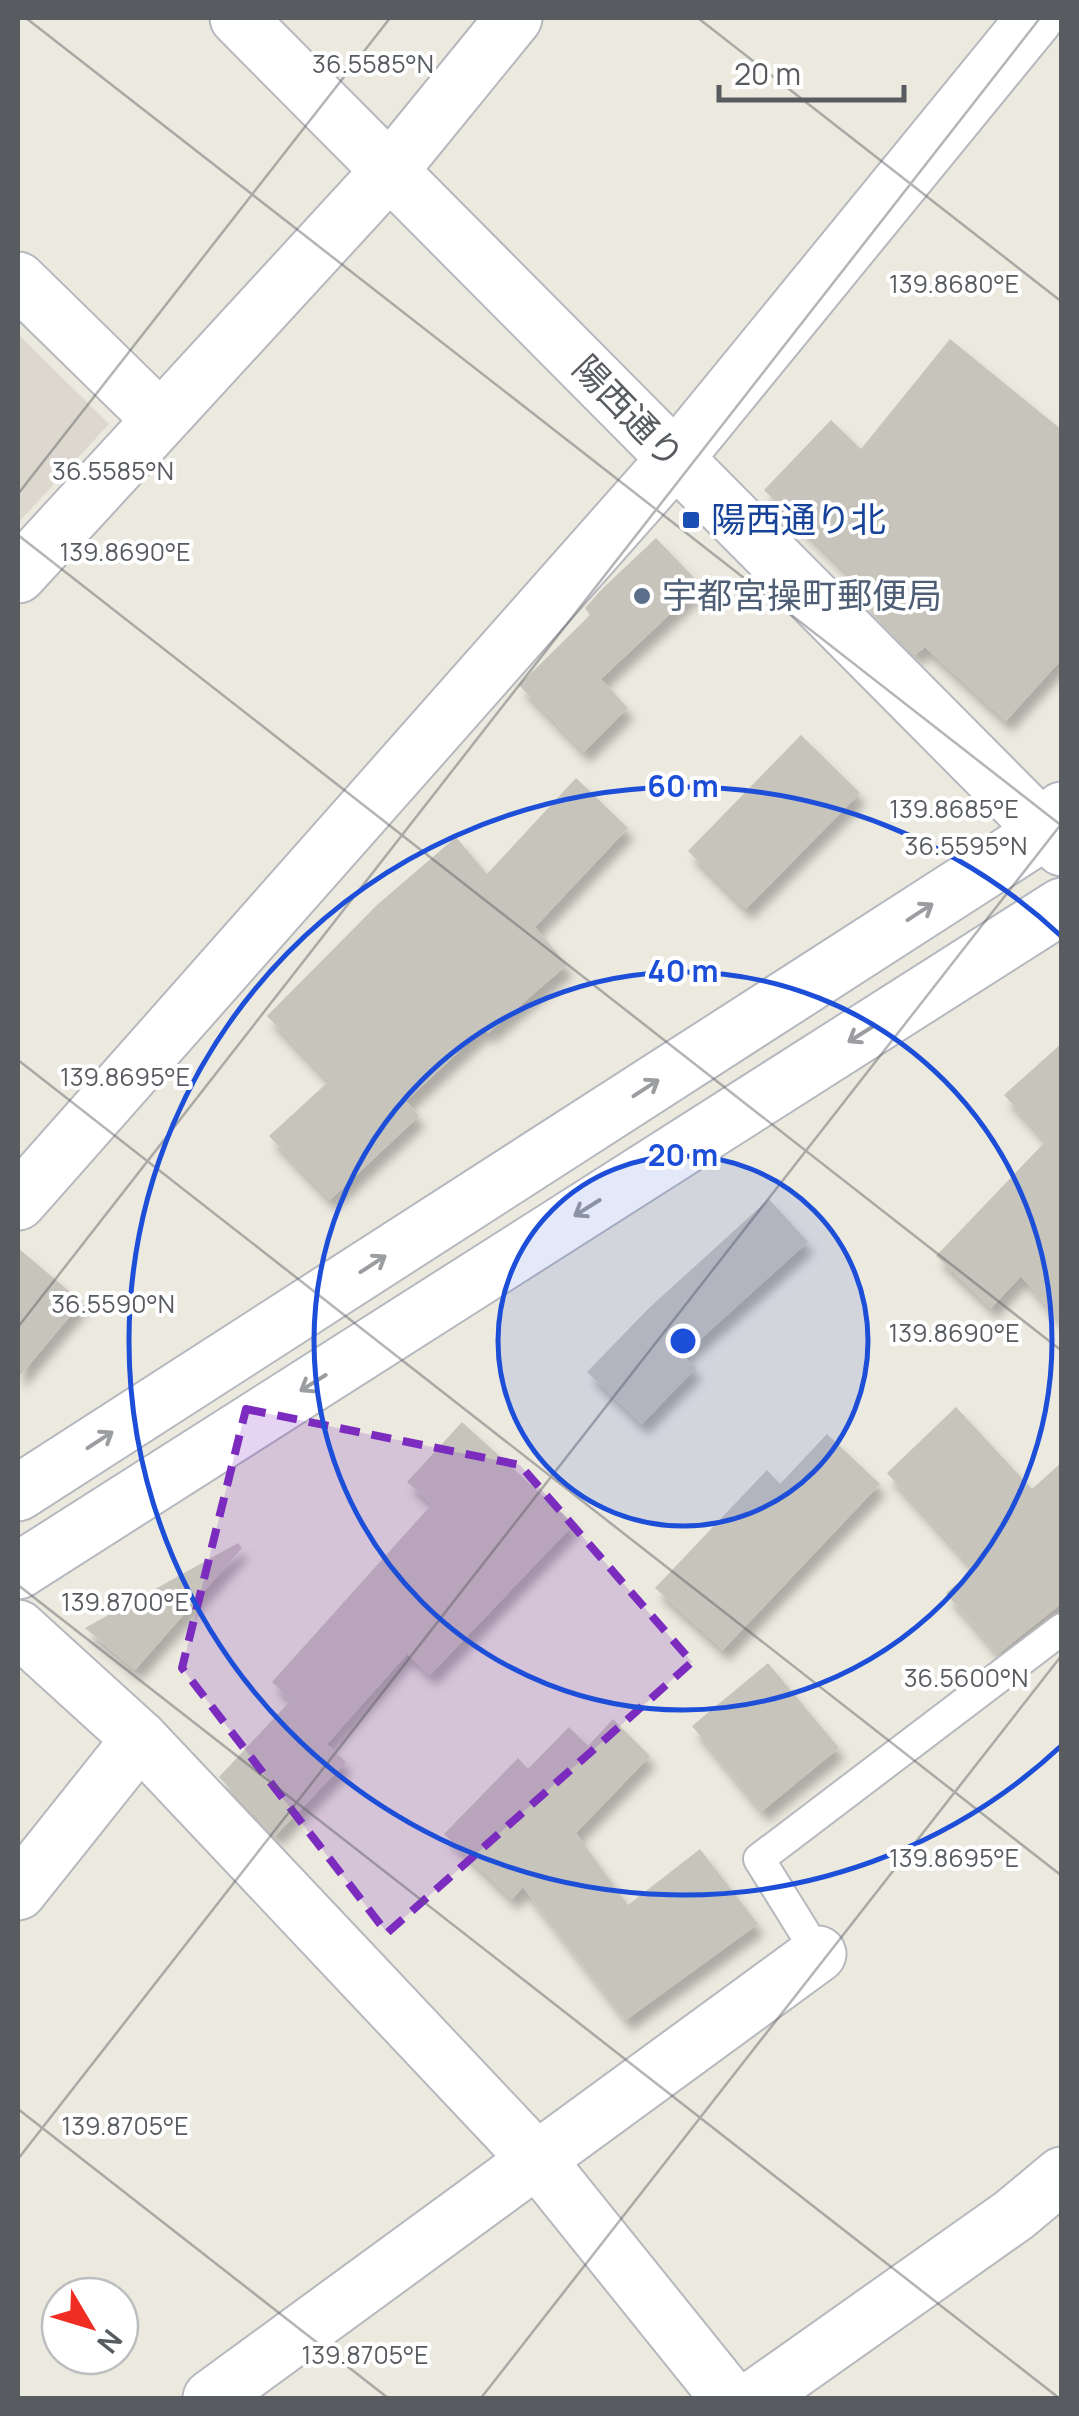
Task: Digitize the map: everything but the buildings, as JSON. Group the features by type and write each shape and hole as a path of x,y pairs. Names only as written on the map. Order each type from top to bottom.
{"street":[{"name":"陽西通り","path":"238,18 674,460 1056,830"},
{"path":"18,574 391,169 514,18"},
{"path":"18,1202 674,460 1035,18"},
{"path":"18,280 160,419"},
{"path":"18,1492 1056,830"},
{"path":"18,1571 1062,906"},
{"path":"18,1628 140,1739 539,2162 729,2398"},
{"path":"18,1892 140,1739"},
{"path":"211,2398 539,2162 818,1954"},
{"path":"755,2398 1014,2216 1062,2175"}],"lane":[{"path":"818,1954 760,1859 1062,1629"}],"highlighted area":[{"path":"246,1409 520,1465 692,1662 387,1933 182,1668"}],"shaded area":[{"path":"18,334 109,424 18,523"}],"place":[{"name":"陽西通り北","path":"691,520"},
{"name":"宇都宮操町郵便局","path":"642,596"}]}
